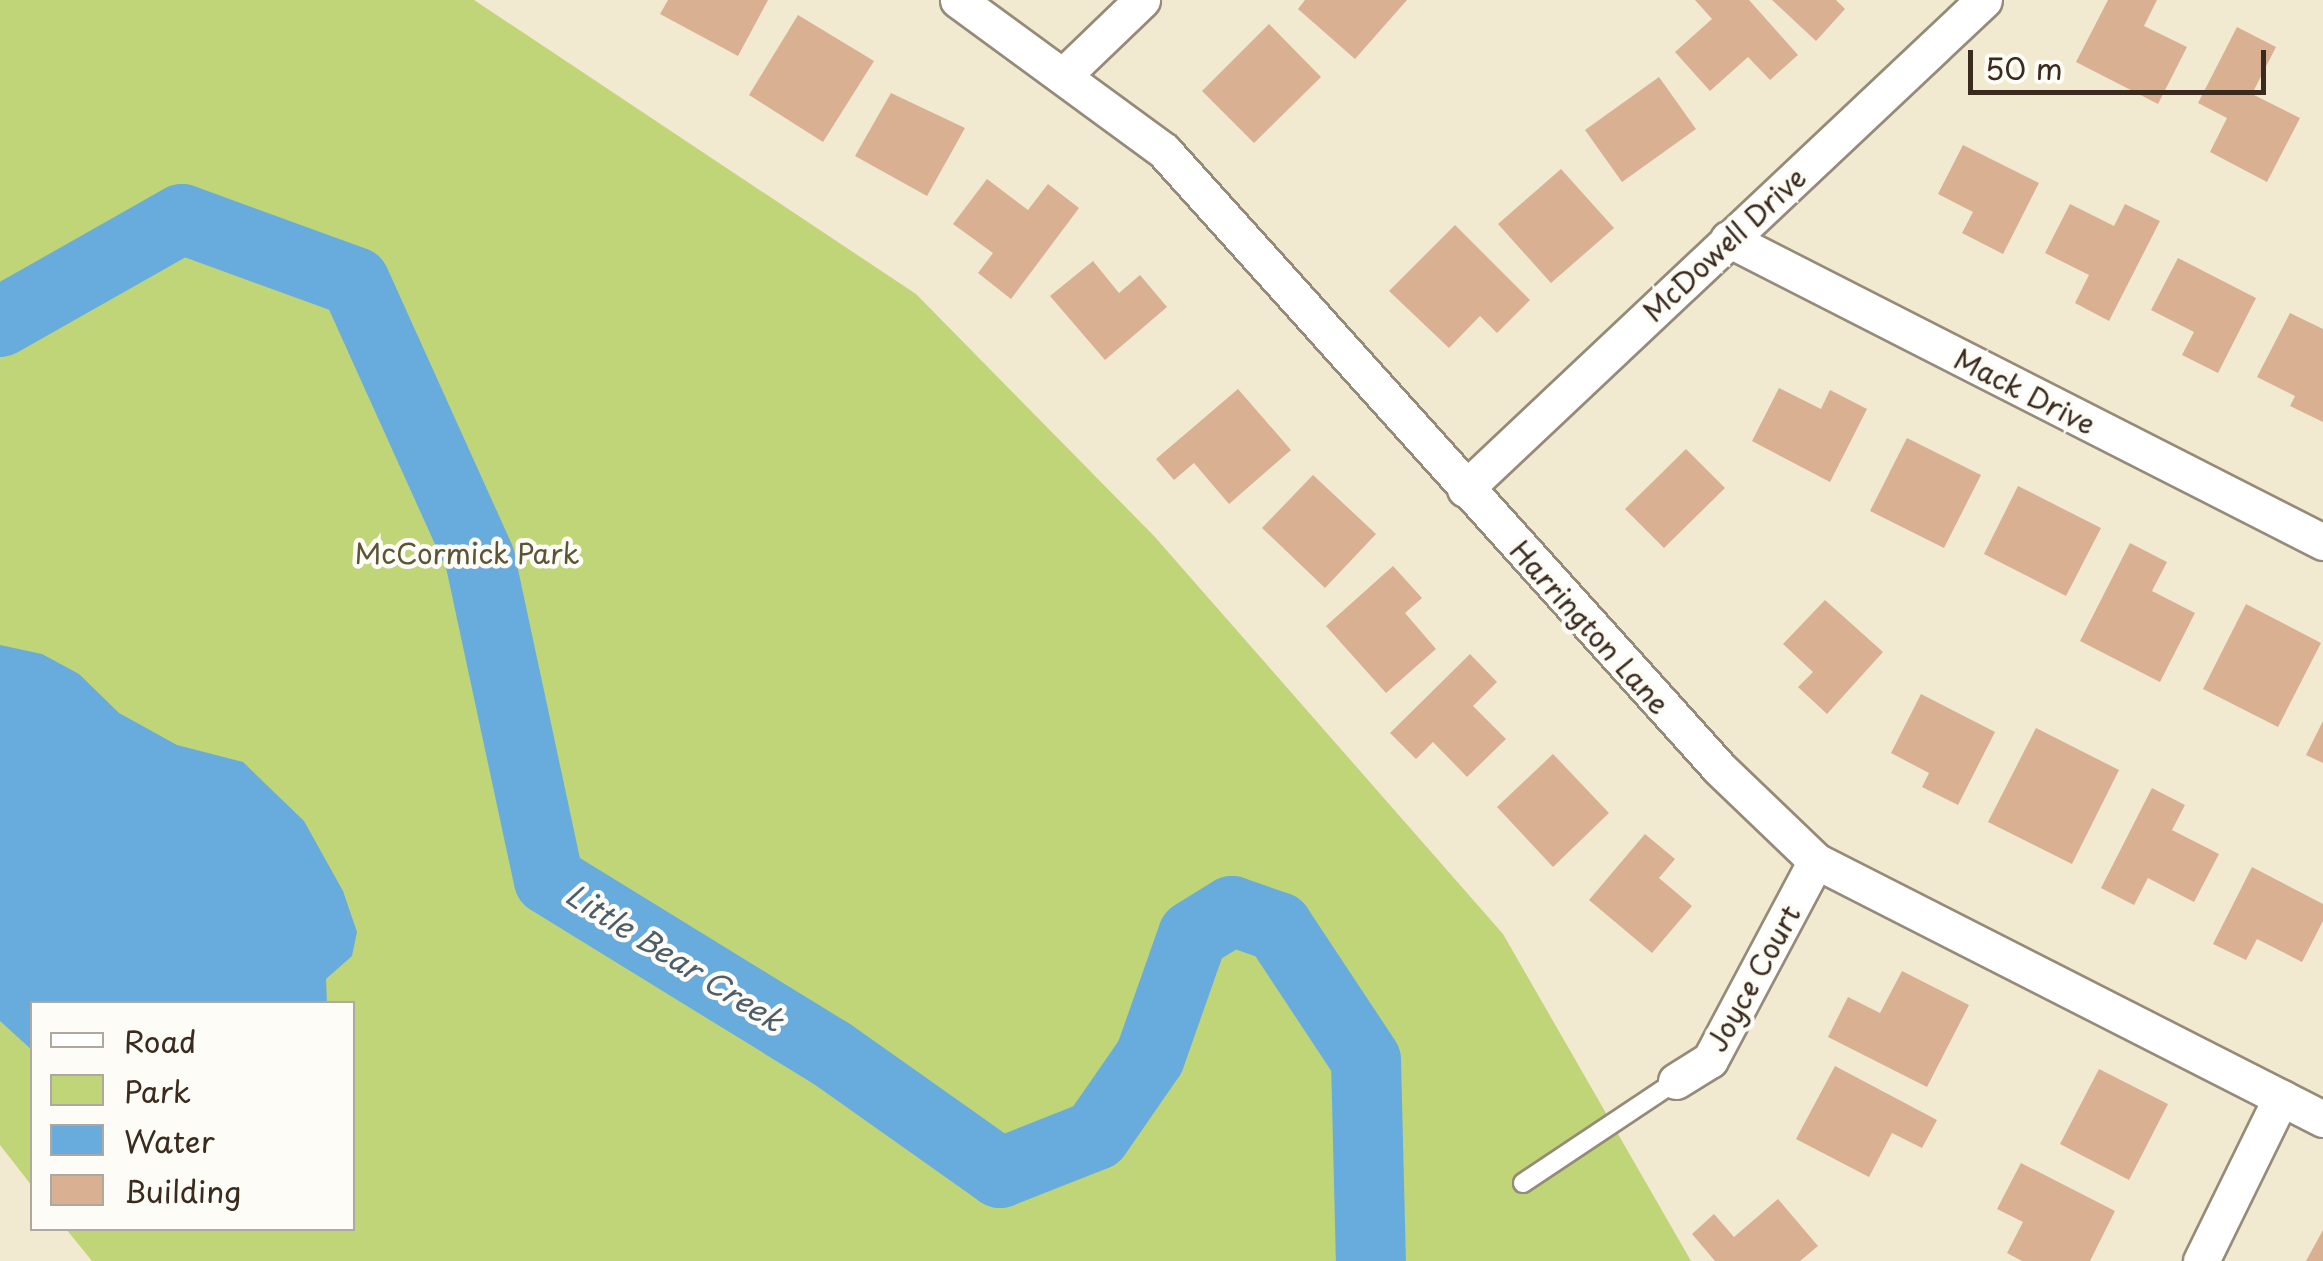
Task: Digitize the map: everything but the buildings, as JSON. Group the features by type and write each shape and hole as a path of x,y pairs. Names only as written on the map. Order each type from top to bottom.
{"street":[{"name":"Harrington Lane","path":"958,0 1065,74 1164,152 1720,769 1816,861 2323,1118"},
{"path":"1065,74 1142,0"},
{"name":"McDowell Drive","path":"1465,489 1984,0"},
{"name":"Mack Drive","path":"1728,239 2323,542"},
{"name":"Joyce Court","path":"1676,1081 1710,1060 1816,861"},
{"path":"2201,1261 2281,1098"}],"lane":[{"path":"1523,1184 1676,1081"}],"green space":[{"name":"McCormick Park","path":"0,0 474,0 916,294 1154,536 1503,934 1691,1261 92,1261 68,1231 355,1231 355,1001 30,1001 30,1183 0,1145"}],"water":[{"path":"0,645 42,654 79,674 119,713 177,745 243,762 304,821 343,891 357,932 352,956 326,979 327,1001 30,1001 30,1048 0,1021"}],"waterway":[{"name":"Little Bear Creek","path":"0,322 182,219 355,282 480,559 549,880 832,1054 1000,1173 1096,1135 1150,1057 1193,935 1232,911 1278,927 1366,1060 1371,1261"}]}
